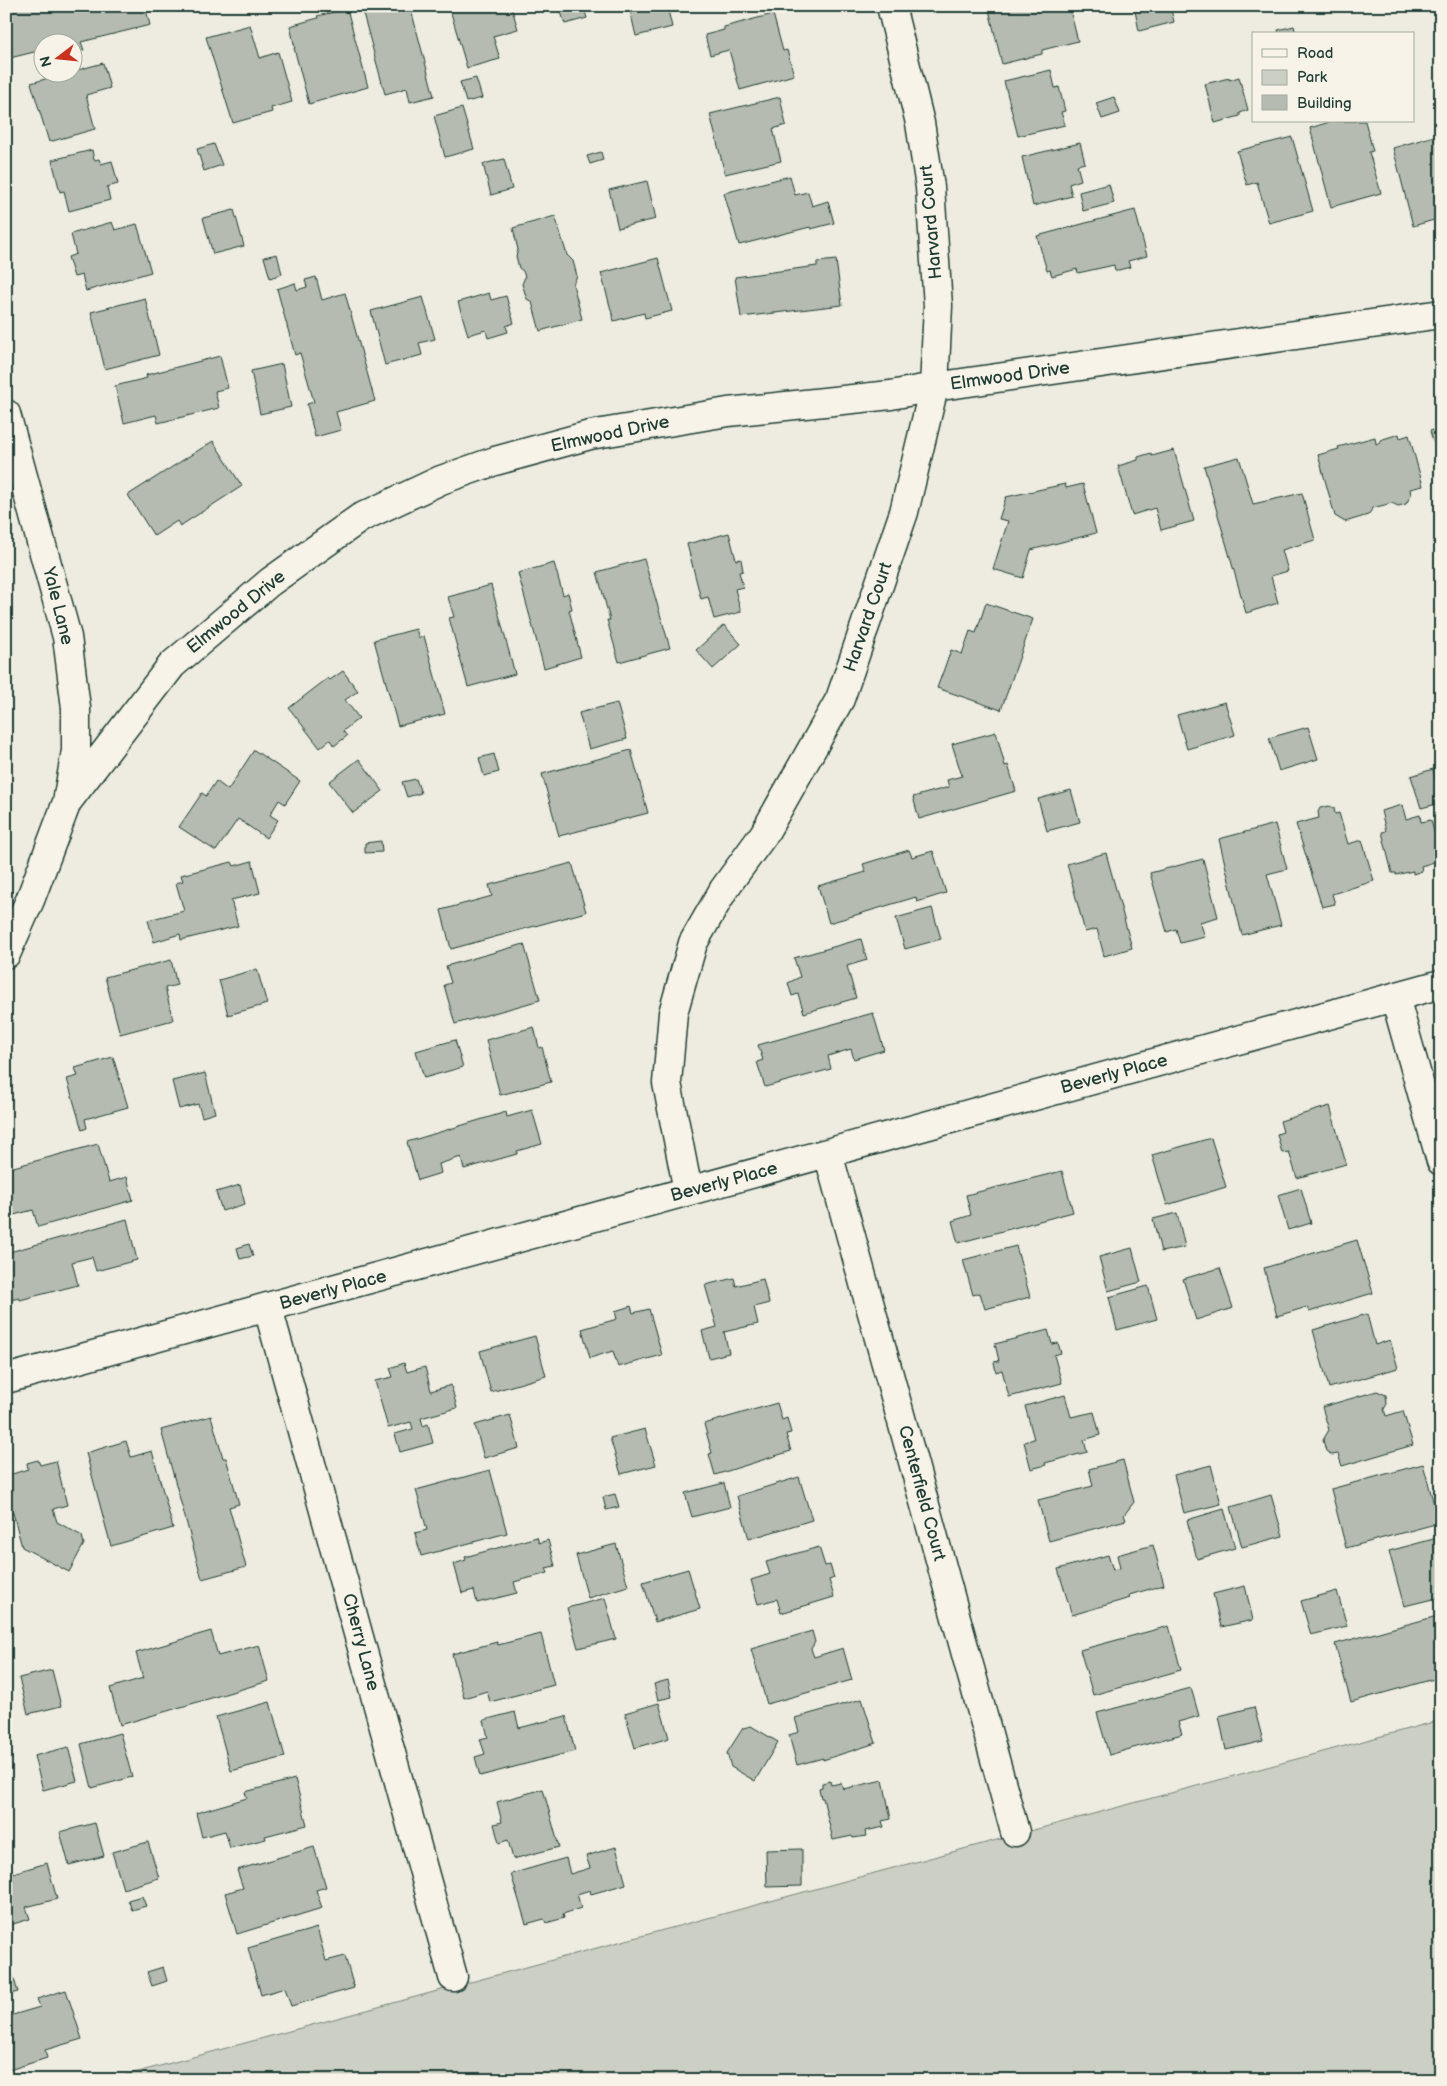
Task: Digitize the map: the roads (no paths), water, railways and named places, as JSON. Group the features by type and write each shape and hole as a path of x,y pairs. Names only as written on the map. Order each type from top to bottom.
{"street":[{"name":"Harvard Court","path":"688,1191 667,1083 673,1014 694,943 724,889 764,834 840,699 904,512 934,387 938,306 930,187 920,123 891,6"},
{"name":"Elmwood Drive","path":"6,954 30,900 67,802 172,664 270,582 360,518 441,480 495,461 590,435 728,412 891,395 934,387 1441,314"},
{"name":"Yale Lane","path":"6,414 67,637 76,708 76,751 67,802"},
{"name":"Beverly Place","path":"6,1378 268,1308 1441,984"},
{"path":"1396,997 1441,1161"},
{"name":"Centerfield Court","path":"828,1153 1016,1832"},
{"name":"Cherry Lane","path":"268,1308 453,1977"}]}
